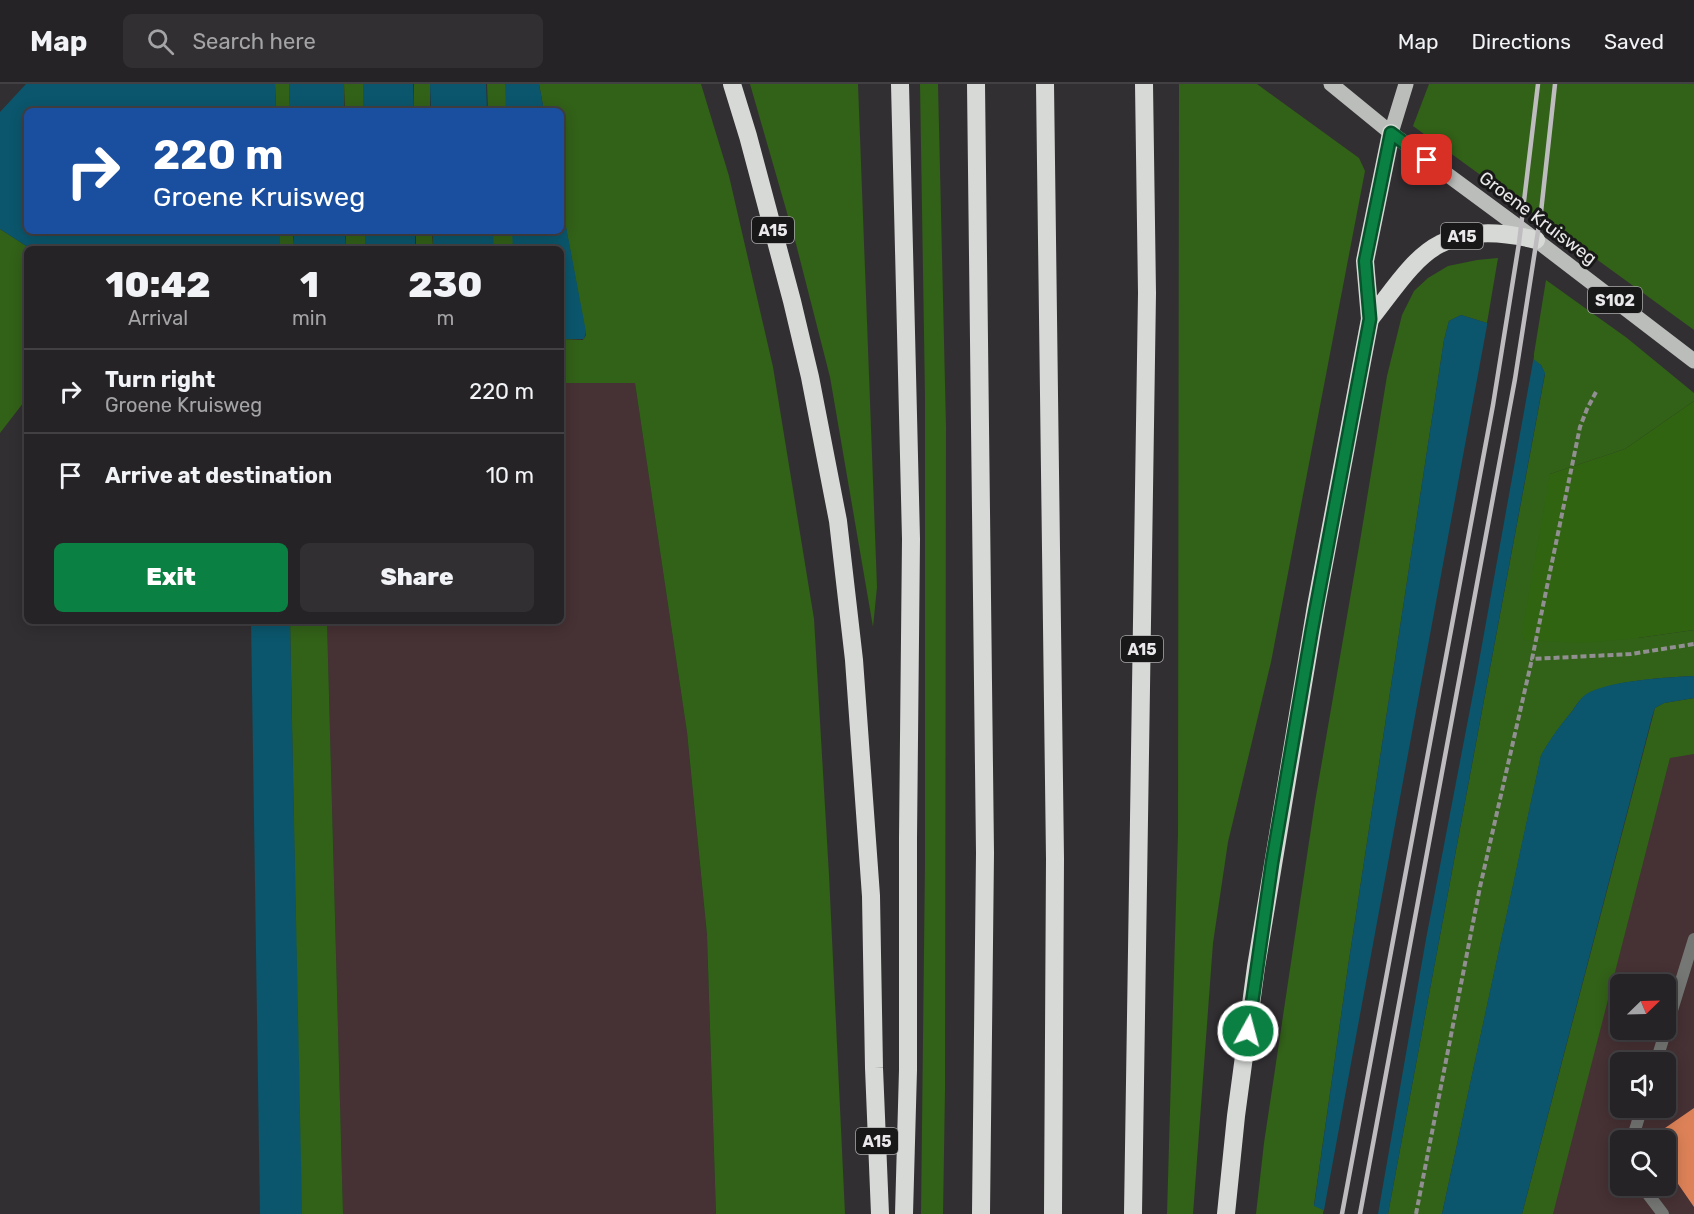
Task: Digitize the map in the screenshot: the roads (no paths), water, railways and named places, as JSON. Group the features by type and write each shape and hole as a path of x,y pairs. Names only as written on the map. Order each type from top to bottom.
{"highway":[{"name":"A15","path":"732,84 792,301 810,377 838,521 855,672 871,896 874,1068 880,1214"},
{"name":"A15","path":"900,84 912,539 908,828 908,1070 904,1214"},
{"path":"976,84 985,853 981,1214"},
{"path":"1045,84 1055,859 1053,1214"},
{"name":"A15","path":"1133,1214 1146,340 1144,84"},
{"name":"A15","path":"1226,1214 1236,1116 1272,863 1320,583 1370,319 1365,261 1391,133"},
{"name":"A15","path":"1370,319 1410,269 1440,243 1458,237 1493,232 1511,233 1536,240"}],"main road":[{"name":"Groene Kruisweg","path":"1331,84 1391,133 1694,361"},
{"path":"1391,133 1406,84"}],"lane":[{"path":"1659,1052 1694,939"},
{"path":"1649,1196 1663,1214"}],"water":[{"path":"26,84 275,84 276,108 24,108 24,234 280,234 280,246 26,246 0,229 0,112"},
{"path":"289,84 344,84 344,108 290,108"},
{"path":"363,84 413,84 414,108 363,108"},
{"path":"430,84 486,84 487,108 431,108"},
{"path":"505,84 539,84 543,108 506,108"},
{"path":"564,216 586,332 584,339 564,339 564,246 513,246 512,234 564,234"},
{"path":"294,234 345,234 346,246 294,246"},
{"path":"365,234 415,234 415,246 365,246"},
{"path":"433,234 493,234 494,246 433,246"},
{"path":"1461,315 1487,323 1541,365 1545,373 1388,1214 1332,1214 1314,1206 1349,960 1444,340 1449,321"},
{"path":"251,624 290,624 302,1214 260,1214"},
{"path":"1694,676 1694,698 1664,703 1655,708 1652,717 1522,1214 1442,1214 1541,755 1580,700 1594,690 1621,683"}],"railway":[{"path":"1342,1214 1493,405 1519,243 1538,84"},
{"path":"1360,1214 1515,379 1541,212 1555,84"}]}
